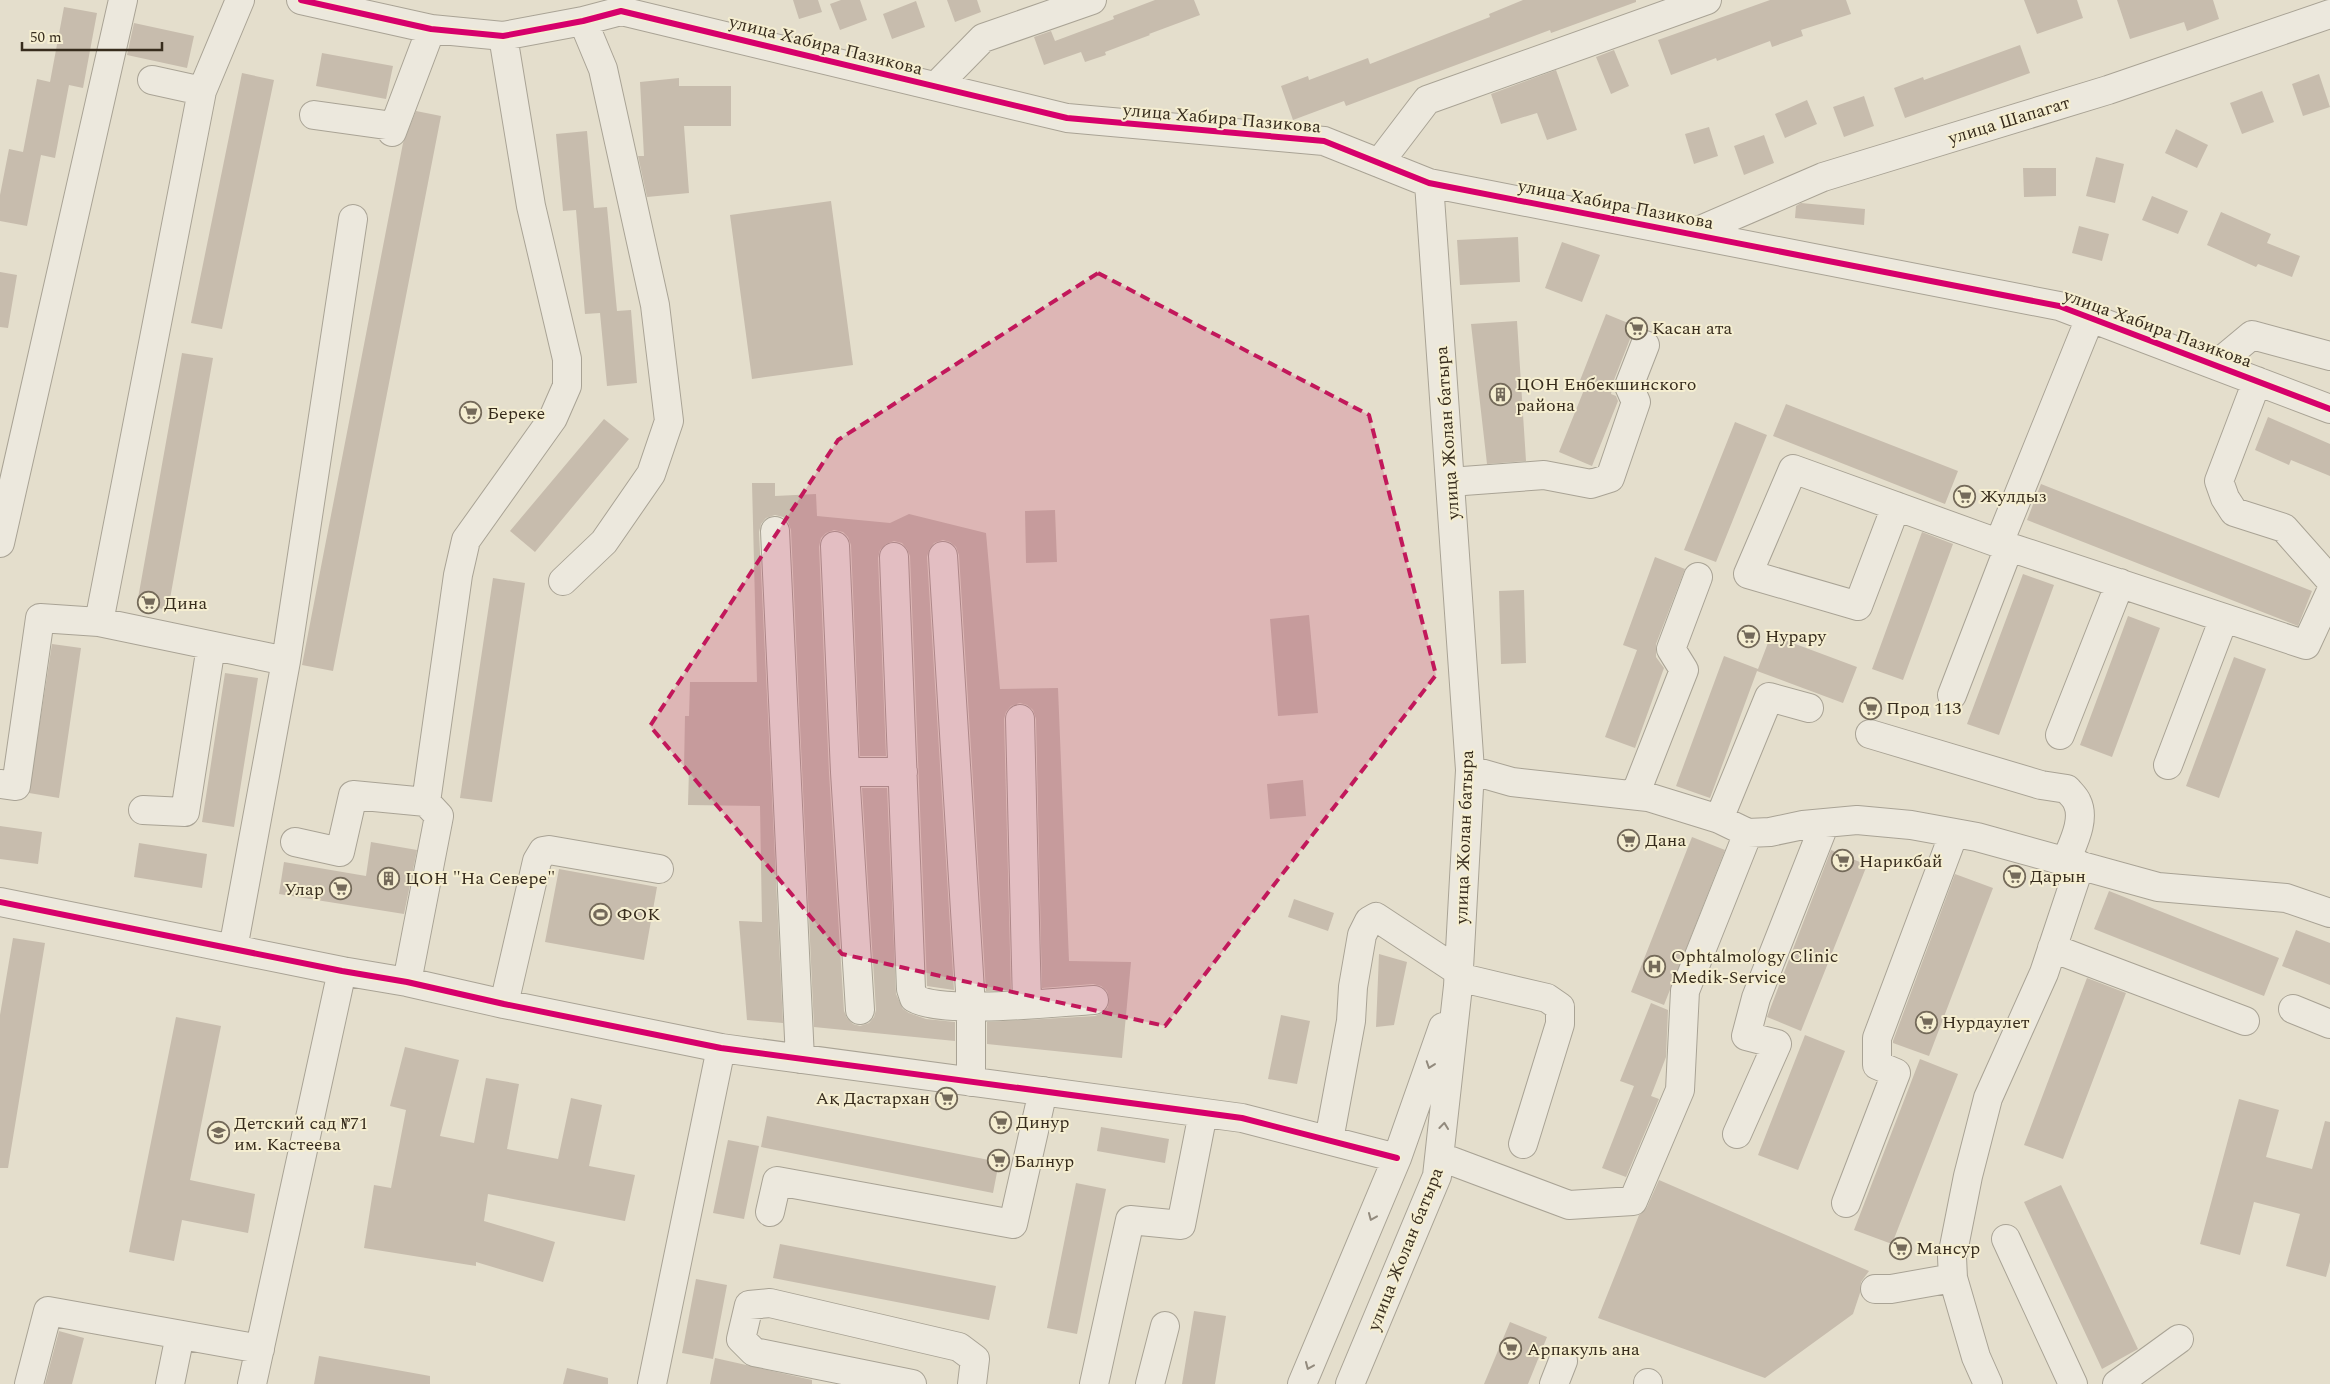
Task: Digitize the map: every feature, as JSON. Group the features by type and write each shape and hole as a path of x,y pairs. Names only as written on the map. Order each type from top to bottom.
{"street":[{"path":"0,543 123,0"},
{"path":"99,622 202,91 240,0"},
{"name":"улица Хабира Пазикова","path":"301,0 430,29 503,36 583,21 624,5 1067,118 1324,141 1430,183 2060,306 2330,409"},
{"path":"936,86 983,38 1092,0"},
{"path":"1379,163 1427,100 1707,0"},
{"name":"улица Шапагат","path":"1691,234 1824,177 2108,90 2330,14"},
{"path":"563,581 604,542 650,474 669,421 653,295 603,69 583,21"},
{"path":"314,115 393,129 430,29"},
{"path":"426,802 458,575 466,540 553,418 568,386 567,358 532,206 503,36"},
{"path":"152,80 202,91"},
{"name":"улица Жолан батыра","path":"1350,1384 1437,1176 1441,1157 1458,978 1470,770 1430,183"},
{"path":"232,949 286,661 354,219"},
{"path":"1952,695 2004,545 2090,318"},
{"path":"2216,365 2252,335 2330,356"},
{"path":"1450,482 1544,474 1591,484 1610,478 1636,402 1629,386 1645,345"},
{"path":"2257,381 2219,481 2225,498 2234,512 2284,528 2330,580"},
{"path":"1896,506 1858,606 1748,574 1793,469 1896,506 2004,545 2306,645 2330,593"},
{"path":"775,531 800,1059"},
{"path":"835,546 844,772 860,1010"},
{"path":"944,556 971,1007 971,1082"},
{"path":"894,557 912,989 914,998 922,1003 971,1007 1094,1000"},
{"path":"1635,795 1684,670 1671,649 1698,576"},
{"path":"2060,735 2120,584"},
{"path":"0,784 16,786 40,618 99,622 286,661"},
{"path":"2168,765 2224,618"},
{"path":"143,810 185,812 211,646"},
{"path":"1718,819 1769,697 1809,708"},
{"path":"1020,719 1027,1004"},
{"path":"1870,734 2042,786 2067,789 2077,802 2080,812 2073,863 2052,948 2044,973 1988,1098 1962,1203 1952,1257 1952,1278 1976,1357 1988,1384"},
{"path":"1470,770 1512,782 1648,797 1718,819 1748,833 1770,832 1857,820 1911,825 1977,837 2158,887 2286,898 2330,913"},
{"path":"844,772 903,772"},
{"path":"295,842 340,852 353,795 426,802 439,816 407,982"},
{"path":"1736,1134 1777,1044 1746,1036 1756,998 1825,823"},
{"path":"1441,1157 1569,1205 1633,1202 1680,1090 1685,991 1748,833"},
{"path":"1846,1203 1896,1073 1877,1065 1877,1038 1954,833"},
{"path":"504,1004 537,862 543,851 549,850 659,869"},
{"path":"0,902 342,971 407,982 504,1004 721,1048 1242,1118 1397,1158"},
{"path":"1329,1140 1351,1022 1353,987 1361,943 1369,921 1376,917 1458,978 1547,998 1560,1007 1560,1024 1523,1144"},
{"path":"2052,948 2245,1021"},
{"path":"252,1384 342,971"},
{"path":"1302,1384 1397,1158 1458,978"},
{"path":"2293,1010 2330,1024"},
{"path":"652,1384 721,1048"},
{"path":"770,1212 777,1181 1013,1224 1043,1091"},
{"path":"1094,1384 1130,1220 1181,1225 1203,1113"},
{"path":"2006,1239 2073,1384"},
{"path":"1875,1289 1891,1289 1952,1278"},
{"path":"912,1384 754,1352 740,1339 749,1305 770,1303 960,1347 975,1359 972,1384"},
{"path":"30,1384 48,1312 260,1349"},
{"path":"1150,1384 1165,1326"},
{"path":"170,1384 180,1335"},
{"path":"2117,1384 2178,1339"}],"highlighted area":[{"path":"1098,273 1369,415 1436,675 1165,1026 842,954 650,726 838,440"}],"building":[{"path":"793,0 818,0 822,12 799,19"},
{"path":"841,0 860,0 867,20 840,30 830,4"},
{"path":"947,0 977,0 981,12 955,22"},
{"path":"1155,0 1194,0 1200,15 1149,34 1105,52 1106,55 1085,62 1081,52 1044,65 1034,37 1051,31 1055,41 1114,19 1113,16"},
{"path":"1523,0 1636,0 1636,2 1551,33 1550,30 1346,106 1344,101 1293,120 1281,86 1308,76 1309,80 1368,58 1370,64 1490,17 1489,14"},
{"path":"1770,0 1846,0 1851,14 1801,30 1803,36 1772,47 1770,41 1717,61 1716,58 1671,75 1658,40"},
{"path":"2024,0 2077,0 2083,18 2037,34"},
{"path":"2117,0 2213,0 2219,19 2187,31 2184,22 2130,39"},
{"path":"916,1 925,27 892,39 883,14"},
{"path":"64,7 97,13 83,88 69,85 55,158 41,155 27,226 0,221 0,195 9,149 23,152 37,79 50,82"},
{"path":"134,23 194,36 187,68 127,55"},
{"path":"2020,45 2030,73 1905,118 1894,88 1923,77 1924,80"},
{"path":"1614,50 1629,86 1611,94 1596,57"},
{"path":"322,53 393,66 386,99 316,86"},
{"path":"1556,70 1577,130 1547,140 1537,113 1501,124 1491,94"},
{"path":"242,73 274,80 222,329 191,323"},
{"path":"2319,74 2330,107 2303,116 2292,84"},
{"path":"679,78 679,86 731,86 731,126 684,126 689,193 647,197 638,156 644,156 640,82"},
{"path":"2262,91 2274,122 2242,134 2230,103"},
{"path":"1864,96 1874,126 1844,137 1833,107"},
{"path":"1807,100 1817,124 1785,138 1775,114"},
{"path":"416,111 441,116 333,671 302,665 403,143"},
{"path":"1709,127 1718,156 1694,164 1685,134"},
{"path":"2176,129 2208,145 2197,168 2165,153"},
{"path":"587,131 594,208 607,207 617,311 631,310 637,383 607,386 600,313 585,314 576,210 563,211 556,134"},
{"path":"1764,135 1774,163 1744,175 1734,146"},
{"path":"2096,157 2124,164 2115,203 2086,196"},
{"path":"2023,168 2056,168 2056,196 2024,197"},
{"path":"2152,196 2188,211 2178,234 2142,220"},
{"path":"831,201 853,365 752,379 730,215"},
{"path":"1801,203 1865,209 1864,225 1795,218 1796,206"},
{"path":"2221,212 2271,234 2267,243 2300,256 2292,277 2258,264 2256,267 2207,245"},
{"path":"2079,226 2109,234 2102,261 2072,253"},
{"path":"1518,237 1520,282 1460,285 1457,240"},
{"path":"1562,242 1600,255 1582,302 1545,288"},
{"path":"0,272 17,275 8,328 0,327"},
{"path":"1606,314 1638,327 1630,339 1614,380 1611,394 1616,396 1618,401 1592,466 1559,452 1586,385 1579,383"},
{"name":"ЦОН Енбекшинского района","path":"1517,321 1526,461 1487,464 1471,324"},
{"path":"182,353 213,358 168,610 137,604"},
{"path":"1786,404 1958,471 1945,504 1773,436"},
{"path":"2268,417 2330,444 2330,476 2291,460 2289,465 2255,450"},
{"path":"604,419 629,439 535,552 510,531"},
{"path":"1735,422 1767,435 1716,562 1684,550"},
{"path":"752,483 775,483 775,496 816,494 817,516 890,523 909,514 986,533 1000,689 1058,688 1069,961 1131,962 1122,1058 987,1044 987,1022 1095,1016 1102,1013 1108,1007 1109,998 1107,991 1101,986 1093,984 1042,988 1036,719 1033,710 1027,705 1020,703 1011,706 1006,712 1004,719 1011,990 986,991 959,555 956,547 950,542 943,540 934,543 927,557 954,990 927,986 910,556 902,543 894,541 886,544 880,550 878,558 886,756 860,756 851,545 848,537 843,532 834,530 826,533 821,538 819,547 829,773 844,1011 847,1018 853,1024 860,1026 869,1023 874,1017 876,1010 862,788 887,788 896,994 903,1009 909,1013 926,1019 955,1022 955,1041 814,1027 791,530 788,522 783,517 775,515 766,518 761,524 759,532 783,1023 747,1020 739,921 762,922 760,806 688,805 689,769 684,769 685,716 689,716 690,682 757,682"},
{"path":"2041,484 2312,591 2298,626 2027,520"},
{"path":"1055,510 1057,562 1026,563 1025,511"},
{"path":"1922,532 1953,544 1903,680 1872,669"},
{"path":"1655,557 1685,569 1656,644 1656,657 1664,668 1635,748 1605,737 1637,650 1623,645"},
{"path":"2023,574 2054,585 1999,735 1967,724"},
{"path":"493,578 525,583 492,802 460,798"},
{"path":"1524,590 1526,663 1501,664 1499,591"},
{"path":"1309,615 1318,713 1278,716 1270,619"},
{"path":"2128,616 2160,628 2112,757 2080,745"},
{"path":"1771,635 1857,667 1843,703 1757,671 1710,798 1676,786 1724,656 1758,669"},
{"path":"52,644 81,648 59,798 29,793"},
{"path":"2234,657 2266,669 2219,798 2186,786"},
{"path":"225,673 258,678 234,827 202,822"},
{"path":"1303,780 1306,816 1270,819 1267,784"},
{"path":"0,826 42,832 38,864 0,859"},
{"path":"1692,837 1725,850 1664,1005 1631,992"},
{"path":"371,842 417,850 404,914 279,894 284,862 366,876"},
{"path":"139,843 207,854 202,888 134,877"},
{"path":"1831,850 1867,865 1801,1031 1767,1017"},
{"name":"ФОК","path":"559,869 657,887 644,960 545,942"},
{"path":"1955,874 1993,888 1929,1056 1893,1043 1893,1041"},
{"path":"2109,891 2279,958 2264,996 2094,929"},
{"path":"1294,899 1334,913 1328,931 1288,917"},
{"path":"2296,930 2330,943 2330,985 2282,966"},
{"path":"13,938 45,943 8,1168 0,1168 0,1015"},
{"path":"1379,954 1407,962 1394,1025 1376,1027"},
{"path":"2087,978 2126,993 2063,1159 2024,1145"},
{"path":"1651,1003 1668,1010 1666,1057 1651,1096 1659,1099 1626,1177 1602,1168 1634,1086 1620,1081"},
{"path":"1281,1015 1310,1021 1297,1084 1268,1079"},
{"name":"Детский сад №71 им. Кастеева","path":"176,1017 221,1026 190,1180 255,1194 248,1233 182,1220 174,1261 129,1252"},
{"path":"1805,1035 1845,1051 1798,1170 1758,1155"},
{"path":"405,1047 459,1060 440,1136 474,1143 486,1078 519,1084 507,1149 558,1159 571,1098 602,1105 589,1166 635,1175 625,1221 488,1194 484,1221 555,1242 543,1282 476,1262 476,1266 364,1248 374,1185 391,1188 406,1110 390,1106"},
{"path":"1920,1059 1958,1074 1892,1244 1854,1230"},
{"path":"2239,1099 2279,1110 2266,1157 2312,1169 2325,1121 2330,1122 2330,1262 2326,1277 2286,1266 2300,1214 2254,1202 2240,1255 2200,1244"},
{"path":"767,1116 999,1162 993,1193 761,1147"},
{"path":"1101,1127 1169,1139 1165,1163 1097,1151"},
{"path":"728,1140 759,1146 744,1219 713,1213"},
{"path":"1659,1180 1869,1271 1861,1282 1860,1293 1853,1314 1765,1378 1598,1318 1639,1215 1647,1207"},
{"path":"1076,1183 1106,1189 1077,1334 1047,1328"},
{"path":"2061,1185 2138,1349 2102,1369 2024,1202"},
{"path":"780,1244 996,1286 989,1320 773,1278"},
{"path":"696,1279 727,1285 713,1359 682,1353"},
{"path":"1194,1311 1226,1316 1215,1384 1182,1384"},
{"path":"1510,1322 1547,1337 1528,1384 1484,1384"},
{"path":"59,1331 84,1338 72,1384 45,1384"},
{"path":"319,1356 430,1376 430,1384 314,1384"},
{"path":"715,1358 812,1380 812,1384 710,1384"},
{"path":"567,1368 608,1378 608,1384 563,1384"}],"cycle path":[{"path":"301,0 431,29 503,36 583,21 621,11 1067,118 1324,141 1429,183 2059,306 2330,409"},
{"path":"0,902 342,971 407,982 504,1004 721,1048 1242,1118 1397,1158"}],"place":[{"name":"Касан ата","path":"1636,328"},
{"name":"ЦОН Енбекшинского района","path":"1500,394"},
{"name":"Береке","path":"471,413"},
{"name":"Жулдыз","path":"1964,496"},
{"name":"Дина","path":"148,603"},
{"name":"Нурару","path":"1749,636"},
{"name":"Прод 113","path":"1870,708"},
{"name":"Дана","path":"1629,840"},
{"name":"Нарикбай","path":"1843,861"},
{"name":"Дарын","path":"2014,876"},
{"name":"ЦОН \"На Севере\"","path":"389,878"},
{"name":"Улар","path":"340,889"},
{"name":"ФОК","path":"601,914"},
{"name":"Ophtalmology Clinic Medik-Service","path":"1655,966"},
{"name":"Нурдаулет","path":"1926,1022"},
{"name":"Ақ Дастархан","path":"946,1098"},
{"name":"Динур","path":"1000,1122"},
{"name":"Детский сад №71 им. Кастеева","path":"218,1133"},
{"name":"Балнур","path":"998,1161"},
{"name":"Мансур","path":"1900,1248"},
{"name":"Арпакуль ана","path":"1511,1349"}]}
